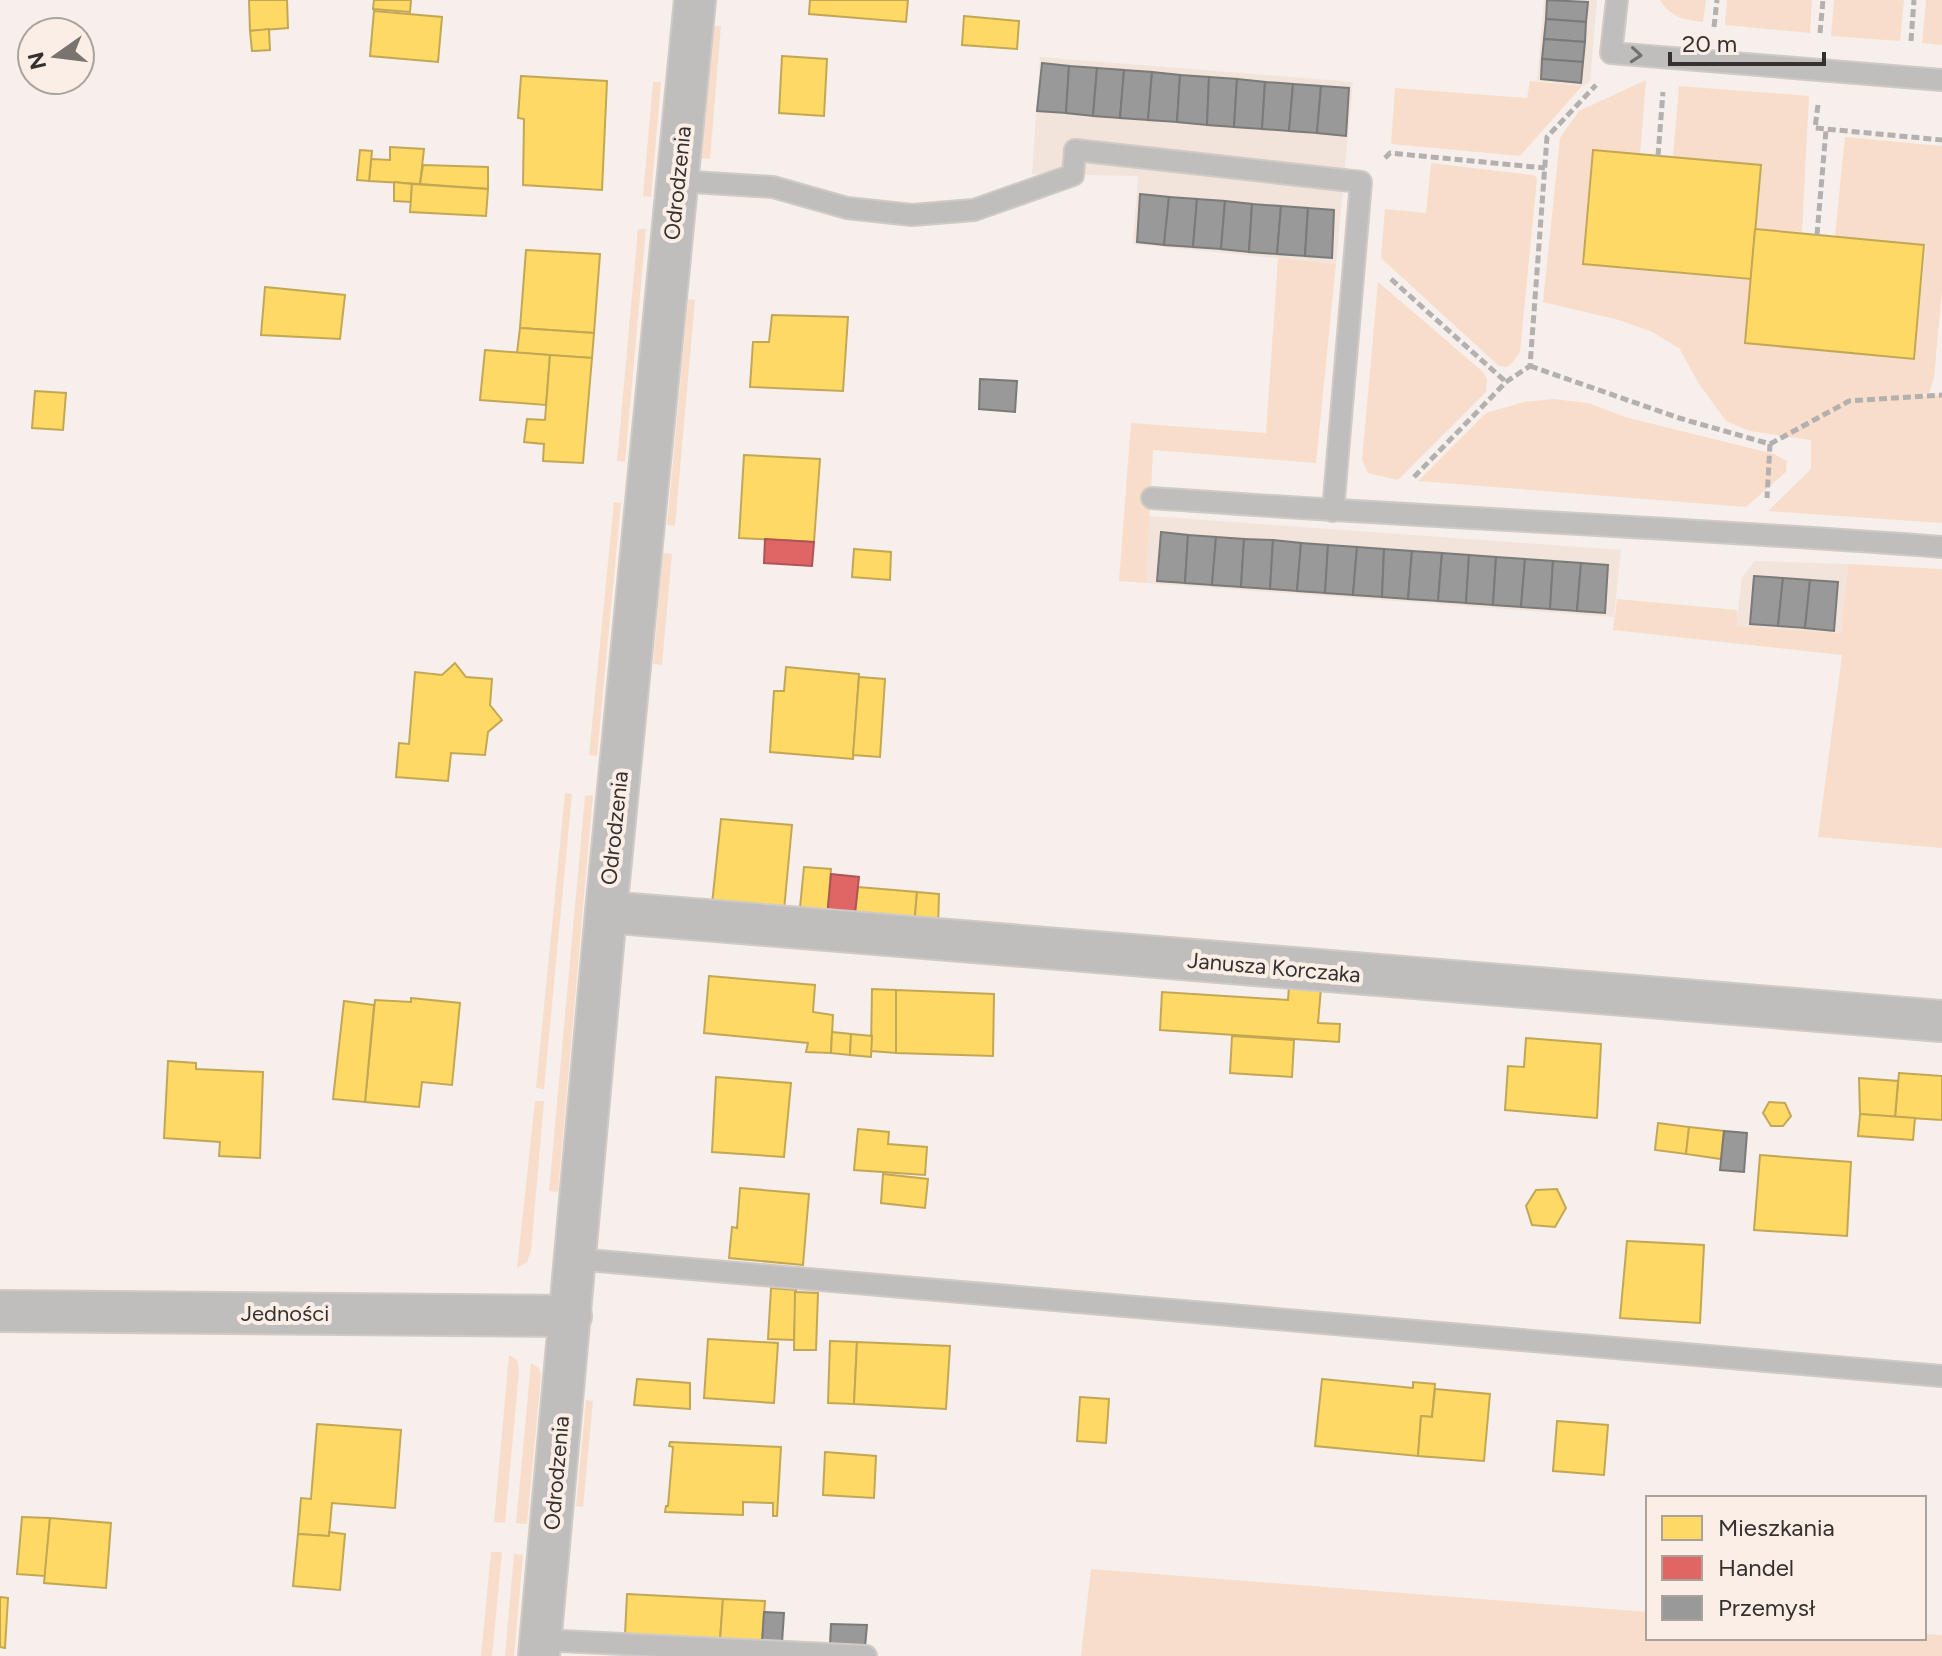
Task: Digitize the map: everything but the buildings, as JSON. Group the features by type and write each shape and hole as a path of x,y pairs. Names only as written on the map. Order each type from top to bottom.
{"street":[{"name":"Odrodzenia","path":"540,1648 606,912 695,0"},
{"name":"Janusza Korczaka","path":"606,912 1942,1021"},
{"name":"Jedności","path":"0,1311 571,1316"}],"lane":[{"path":"1617,0 1611,53 1942,80"},
{"path":"677,181 773,187 847,208 912,215 974,210 1073,175 1075,150 1361,182 1333,511"},
{"path":"1152,498 1942,547"},
{"path":"575,1259 1942,1376"},
{"path":"540,1648 866,1656"}],"path":[{"path":"1714,32 1717,0"},
{"path":"1819,42 1823,0"},
{"path":"1910,50 1914,0"},
{"path":"1530,366 1547,137 1608,71 1611,53"},
{"path":"1658,156 1664,89"},
{"path":"1817,235 1826,130 1942,140"},
{"path":"1361,182 1390,153 1545,168"},
{"path":"1355,257 1380,270 1506,382"},
{"path":"1377,514 1506,382 1530,366"},
{"path":"1530,366 1679,418 1770,444 1849,401 1942,395"},
{"path":"1765,535 1770,444"}],"shaded area":[{"path":"1544,0 1597,0 1590,82 1582,86 1537,81"},
{"path":"1660,0 1706,0 1703,22 1678,17"},
{"path":"1727,0 1812,0 1810,33 1725,25"},
{"path":"1834,0 1904,0 1900,41 1831,36"},
{"path":"1926,0 1942,0 1942,45 1922,43"},
{"path":"713,26 721,26 710,159 702,158"},
{"path":"1040,57 1353,82 1336,264 1133,244 1138,176 1032,174"},
{"path":"1646,80 1640,154 1592,151 1582,265 1750,280 1745,343 1914,359 1926,245 1835,236 1845,137 1942,146 1942,290 1934,378 1929,393 1915,396 1942,395 1942,523 1768,511 1811,469 1811,440 1750,431 1726,421 1699,384 1679,348 1652,332 1619,320 1543,302 1560,138 1579,111"},
{"path":"1530,81 1582,86 1520,156 1391,144 1395,88 1527,98"},
{"path":"653,82 661,82 651,197 643,196"},
{"path":"1679,86 1809,96 1802,232 1755,229 1761,164 1673,157"},
{"path":"1431,163 1533,175 1537,178 1520,352 1507,367 1499,366 1381,258 1385,209 1426,213"},
{"path":"638,229 646,229 625,462 617,461"},
{"path":"1278,258 1336,264 1316,463 1153,450 1146,583 1119,581 1131,423 1266,433"},
{"path":"1378,282 1483,372 1487,379 1486,392 1398,480 1368,473 1362,460"},
{"path":"688,299 695,300 675,526 667,525"},
{"path":"1553,399 1588,403 1625,417 1774,454 1787,461 1786,472 1746,507 1418,481 1486,413 1524,402"},
{"path":"614,502 621,503 597,756 589,755"},
{"path":"1149,516 1621,550 1614,617 1146,583"},
{"path":"663,553 672,554 662,665 653,664"},
{"path":"1755,561 1848,564 1841,633 1736,626 1742,577"},
{"path":"1848,564 1942,569 1942,848 1818,837 1842,655 1613,630 1617,599 1737,610 1737,626 1841,633"},
{"path":"565,793 572,794 544,1089 536,1088"},
{"path":"593,795 558,1192 549,1191 585,796"},
{"path":"535,1101 544,1101 531,1251 527,1262 517,1268"},
{"path":"509,1355 517,1360 519,1371 505,1523 494,1522"},
{"path":"531,1363 539,1368 541,1376 527,1524 516,1523"},
{"path":"586,1400 593,1401 583,1507 576,1506"},
{"path":"491,1552 502,1552 492,1656 481,1656"},
{"path":"514,1554 523,1555 514,1656 505,1656"},
{"path":"1091,1569 1646,1612 1646,1640 1926,1640 1926,1634 1942,1635 1942,1656 1081,1656"}]}
